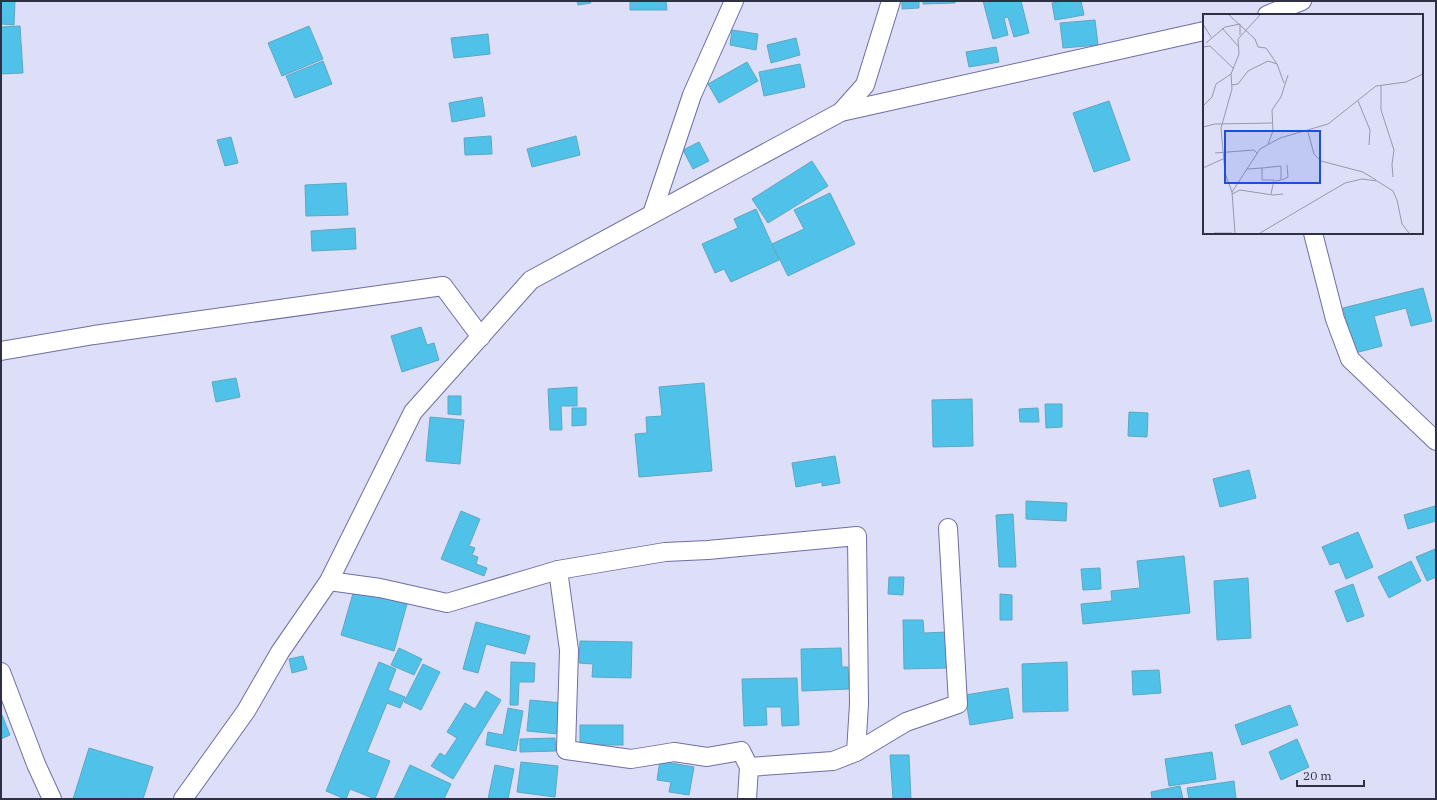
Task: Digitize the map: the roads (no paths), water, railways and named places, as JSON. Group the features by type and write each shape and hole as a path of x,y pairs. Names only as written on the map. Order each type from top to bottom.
{"street":[{"path":"652,214 692,95 734,1"},
{"path":"841,112 865,85 890,1"},
{"path":"1270,14 1302,1"},
{"path":"183,799 246,711 280,652 329,581 412,412 481,337 530,280 841,112 1203,31"},
{"path":"1313,234 1335,319 1350,359 1436,441"},
{"path":"1,351 94,335 443,286 481,337"},
{"path":"749,767 833,761 856,752 906,722 958,704 948,528"},
{"path":"329,581 380,588 447,603 558,570 665,552 708,550 858,536 859,704 856,752"},
{"path":"558,570 569,650 566,750 631,759 674,752 707,757 741,750 749,767 747,799"},
{"path":"1,672 36,764 52,799"}]}
